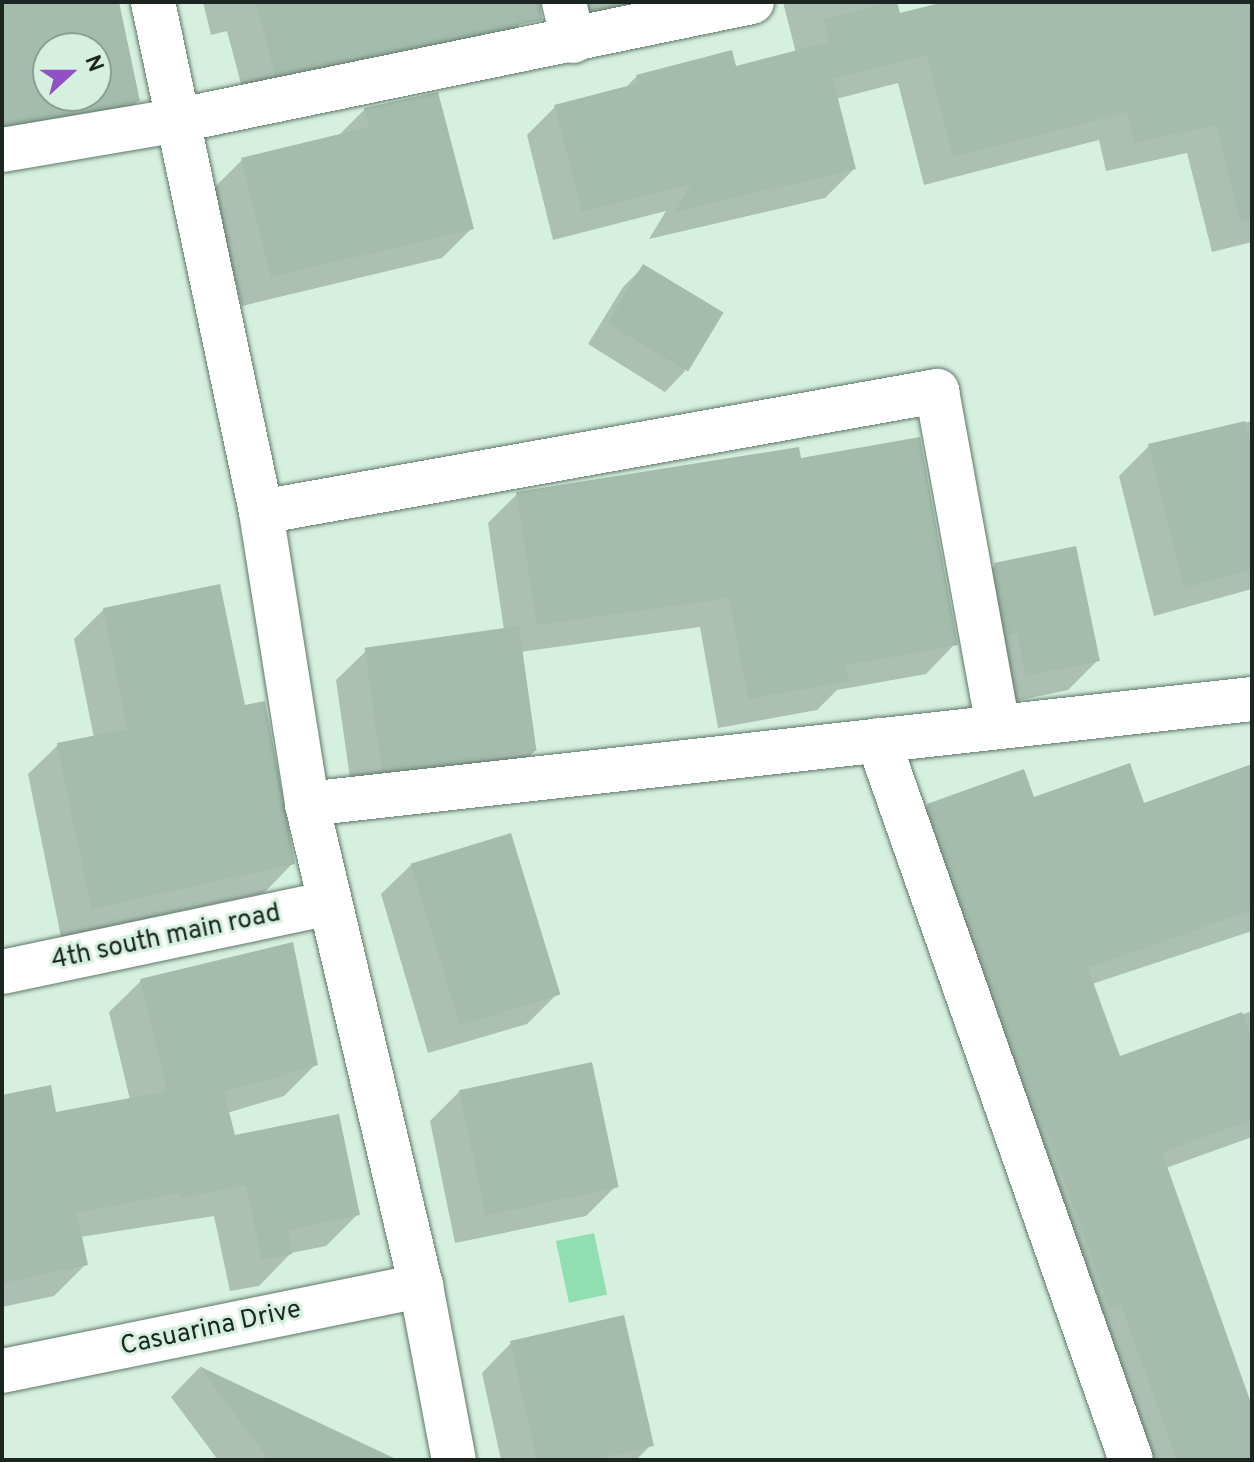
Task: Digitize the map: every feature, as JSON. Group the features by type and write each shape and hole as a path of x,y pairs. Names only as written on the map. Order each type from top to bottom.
{"street":[{"path":"153,2 261,512 307,804 421,1286 454,1460"},
{"path":"2,150 180,120 568,21 752,2"},
{"path":"261,512 937,391 998,727"},
{"path":"307,804 1252,699"},
{"path":"878,740 1131,1460"},
{"name":"4th south main road","path":"2,972 330,903"},
{"name":"Casuarina Drive","path":"2,1371 421,1286"}],"shaded area":[{"path":"594,1233 607,1295 569,1303 556,1241"}],"building":[{"path":"2,2 119,2 140,101 112,106 112,32 32,32 32,112 77,112 2,125"},
{"path":"256,2 540,2 542,20 275,75"},
{"path":"897,2 900,13 944,2 1252,2 1252,219 1240,221 1216,125 1134,143 1127,112 953,157 927,55 833,79 856,169 675,212 691,184 582,212 554,105 639,83 636,75 732,50 736,66 829,42 823,19"},
{"path":"438,92 474,229 271,277 241,158 369,127 364,108"},
{"path":"643,264 724,312 688,372 607,323"},
{"path":"1245,421 1252,450 1252,570 1184,588 1148,444"},
{"path":"920,437 958,645 846,665 849,681 748,699 729,598 537,625 516,492 799,447 801,458"},
{"path":"1076,546 1100,661 1026,676 1017,634 1007,636 994,563"},
{"path":"220,584 245,705 265,701 295,864 91,909 57,743 127,729 103,608"},
{"path":"519,626 537,751 382,772 365,648"},
{"path":"1130,763 1144,803 1252,764 1252,910 1088,968 1120,1056 1242,1012 1252,1040 1252,1120 1162,1152 1252,1406 1252,1460 1177,1460 1121,1305 1110,1309 1046,1128 1041,1129 927,804 1024,769 1034,797"},
{"path":"511,833 560,995 460,1025 411,864"},
{"path":"293,942 318,1065 224,1092 235,1135 339,1114 360,1215 288,1230 292,1254 262,1260 246,1185 181,1198 179,1193 77,1213 88,1265 2,1283 2,1095 51,1085 56,1112 167,1091 140,979"},
{"path":"592,1062 619,1187 486,1215 459,1090"},
{"path":"624,1315 654,1446 589,1460 537,1460 510,1341"},
{"path":"199,1366 398,1460 269,1460"}]}
